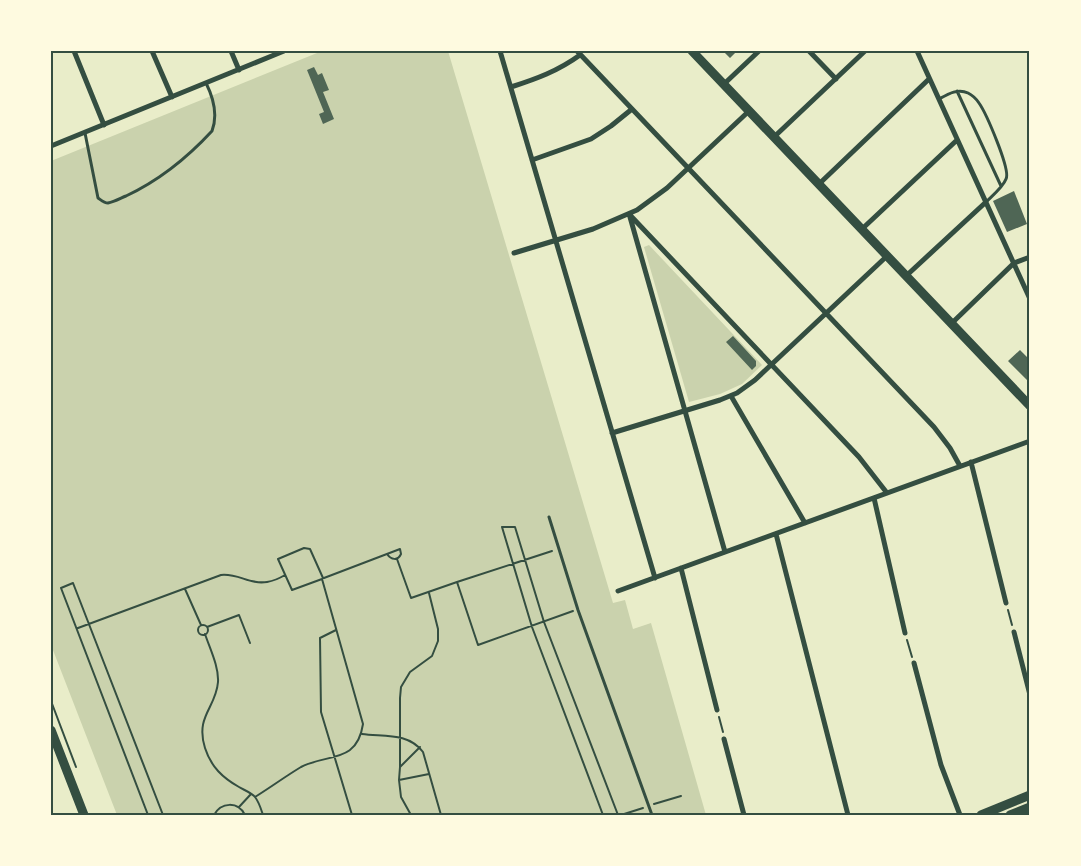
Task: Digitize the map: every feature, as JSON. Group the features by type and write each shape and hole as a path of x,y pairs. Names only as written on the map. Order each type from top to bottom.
{"main road":[{"path":"692,51 1030,406"},
{"path":"51,730 54,744 84,815"},
{"path":"981,815 1030,795"},
{"path":"1010,803 1012,814 1030,807"}],"street":[{"path":"74,51 104,125"},
{"path":"152,51 172,97"},
{"path":"231,51 239,70"},
{"path":"51,146 284,51"},
{"path":"500,51 655,578"},
{"path":"724,84 759,51"},
{"path":"809,51 836,79"},
{"path":"774,137 865,51"},
{"path":"917,51 1030,299"},
{"path":"511,87 545,76 578,53 942,436 960,466"},
{"path":"819,184 929,79"},
{"path":"532,160 591,139 632,109"},
{"path":"514,253 593,229 629,214 654,199 749,111"},
{"path":"862,229 957,140"},
{"path":"906,276 986,202"},
{"path":"629,214 859,457 887,493"},
{"path":"629,214 725,552"},
{"path":"612,433 731,396 749,385 887,256"},
{"path":"952,323 1014,263 1030,257"},
{"path":"731,396 805,523"},
{"path":"618,591 1027,442 1030,435"},
{"path":"971,462 1006,604"},
{"path":"874,498 905,633"},
{"path":"776,534 848,815"},
{"path":"681,568 717,710"},
{"path":"1014,632 1030,695"},
{"path":"914,663 941,765 960,815"},
{"path":"724,738 744,815"}],"lane":[{"path":"85,132 98,198 103,202 115,201 146,187 212,131 216,122 215,112 212,96 206,83"},
{"path":"938,99 957,91 963,91 970,94 979,103 1004,158 1008,173 1001,186 986,202"},
{"path":"957,91 1001,186"},
{"path":"549,517 578,610 652,815"}],"path":[{"path":"603,815 532,626 502,528 515,527 544,622 618,815"},
{"path":"255,797 303,766 334,758 355,746 362,734 363,724 323,579 310,549 304,548 278,559 292,590 323,579 400,549 402,554 397,559"},
{"path":"397,559 411,598 559,549"},
{"path":"387,554 392,559 397,559"},
{"path":"77,629 221,575 230,574 262,583 286,575"},
{"path":"456,582 478,645 578,610"},
{"path":"148,815 61,588 74,583 163,815"},
{"path":"185,589 201,625 207,627 239,615 250,644"},
{"path":"411,815 401,797 399,780 400,698 401,687 410,672 432,656 438,641 438,630 428,592"},
{"path":"1006,604 1014,632"},
{"path":"201,625 198,628 198,632 202,635 206,634"},
{"path":"207,627 206,634 218,679 216,694 204,720 204,746 219,772 228,781 255,797 263,815"},
{"path":"336,630 320,638 321,712 352,815"},
{"path":"905,633 914,663"},
{"path":"51,701 78,771"},
{"path":"717,710 724,738"},
{"path":"362,734 401,736 420,747 441,815"},
{"path":"400,767 420,747"},
{"path":"399,780 429,774"},
{"path":"239,807 251,794"},
{"path":"214,815 223,805 239,807 245,815"}],"green space":[{"path":"322,51 448,51 613,603 625,600 633,629 651,623 706,815 117,815 51,645 51,161"},
{"path":"649,245 762,365 742,384 720,394 689,402 644,247"}],"building":[{"path":"723,51 737,51 730,58"},
{"path":"314,67 318,75 322,73 329,90 323,92 334,119 323,124 319,114 324,112 307,70"},
{"path":"1014,191 1027,224 1007,232 993,201"},
{"path":"733,336 756,361 756,366 752,370 726,342"},
{"path":"1020,350 1030,360 1030,383 1008,361"}]}
